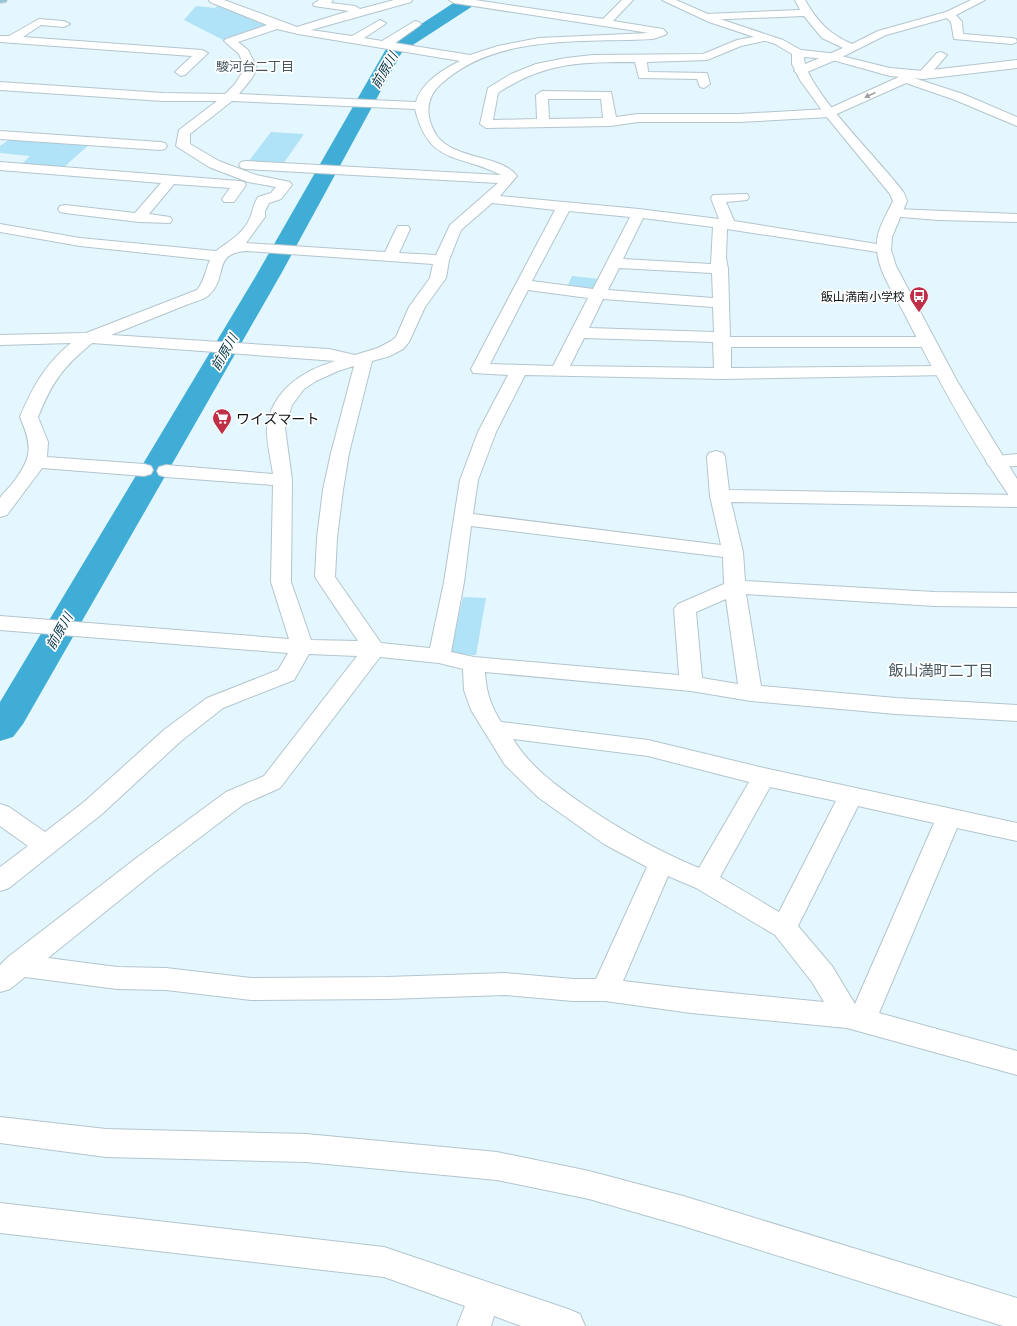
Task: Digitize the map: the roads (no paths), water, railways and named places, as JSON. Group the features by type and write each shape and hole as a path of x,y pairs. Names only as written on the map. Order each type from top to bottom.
{"street":[{"path":"214,0 277,25 298,31 386,44 471,59"},
{"path":"328,0 318,4 364,11"},
{"path":"298,31 402,0"},
{"path":"667,0 705,18 779,42 798,53 834,57 890,72 913,76 1017,122"},
{"path":"800,0 819,31 828,38 852,48"},
{"path":"800,71 834,57 872,37 900,27 950,14 980,0"},
{"path":"463,1 606,22 659,31 661,33 653,36 535,42 502,48 471,59 449,73 428,90 422,106 428,132 438,144 444,149 505,171 510,176 509,179"},
{"path":"606,22 626,2 634,10"},
{"path":"705,18 808,13"},
{"path":"950,14 956,22 958,37 1015,42"},
{"path":"5,40 39,22 64,24"},
{"path":"354,40 380,23"},
{"path":"386,44 415,24"},
{"path":"0,510 31,472 39,451 36,433 29,417 51,373 66,356 88,338 203,293 212,282 212,274 224,252 244,237 258,217 258,211 263,200 276,196 285,185 252,179 214,164 183,146 184,133 226,99 247,79 251,68 244,52 230,41 277,25"},
{"path":"764,38 735,44 706,57 641,60 571,60 523,72 508,79 492,91 486,124 610,122 638,118 739,118 830,113 913,76 941,55"},
{"path":"5,40 202,53 180,72"},
{"path":"798,53 800,71 830,113 897,193 900,201 886,228 884,249 891,273 942,371 995,461 1017,493"},
{"path":"641,60 643,75 703,76 704,84"},
{"path":"913,76 1017,64"},
{"path":"0,86 226,99 266,98 358,104 422,106"},
{"path":"543,123 542,95 607,95 610,122"},
{"path":"0,135 160,146"},
{"path":"214,164 509,179"},
{"path":"0,166 239,185 229,199"},
{"path":"139,218 171,179"},
{"path":"0,881 93,808 173,735 215,703 249,691 286,675 302,647 290,605 281,582 283,480 276,428 283,404 298,385 310,377 332,367 384,352 397,345 403,339 416,307 438,278 441,260 455,228 489,199 509,179"},
{"path":"723,374 720,269 718,258 724,225 718,198 742,197"},
{"path":"489,199 639,213 884,249"},
{"path":"564,206 479,369 659,374 942,371"},
{"path":"65,209 165,220"},
{"path":"559,371 639,213"},
{"path":"894,213 938,216 1017,218"},
{"path":"0,228 80,242 224,252 247,247 441,260"},
{"path":"390,256 403,229"},
{"path":"612,264 720,269"},
{"path":"523,285 597,294 721,303"},
{"path":"578,332 721,339 927,342"},
{"path":"0,340 88,338 329,354 360,358"},
{"path":"360,358 333,490 327,538 325,577 374,649"},
{"path":"439,656 454,582 462,519 469,480 487,432 519,370"},
{"path":"716,457 720,496 733,552 735,587 751,693"},
{"path":"995,461 1017,460"},
{"path":"34,462 144,470"},
{"path":"166,471 283,480"},
{"path":"720,496 1017,502"},
{"path":"462,519 733,552"},
{"path":"691,684 686,609 735,587 934,599 1017,600"},
{"path":"0,623 302,647 374,649 439,656 474,664 691,684 751,693 896,706 1017,713"},
{"path":"9,973 235,798 272,782 288,764 374,649"},
{"path":"474,664 475,690 485,717 513,759 548,792 613,837 661,863 705,880 784,928 822,974 855,1018"},
{"path":"493,729 648,748 764,777 1017,832"},
{"path":"705,880 764,777"},
{"path":"784,928 851,796"},
{"path":"0,813 45,845"},
{"path":"855,1018 949,817"},
{"path":"605,990 661,863"},
{"path":"9,973 166,979 251,989 387,988 505,984 573,990 605,990 691,1001 855,1018 1017,1063"},
{"path":"0,1130 106,1143 306,1148 497,1166 589,1185 683,1211 1017,1314"},
{"path":"0,1218 384,1262 568,1326"},
{"path":"474,1326 485,1297"}],"waterway":[{"name":"前原川","path":"0,728 5,724 269,274 395,49 470,0"}],"place":[{"name":"飯山満南小学校","path":"919,313"},
{"name":"ワイズマート","path":"222,435"}],"district":[{"name":"駿河台二丁目","path":"255,66"},
{"name":"飯山満町二丁目","path":"941,670"}]}
